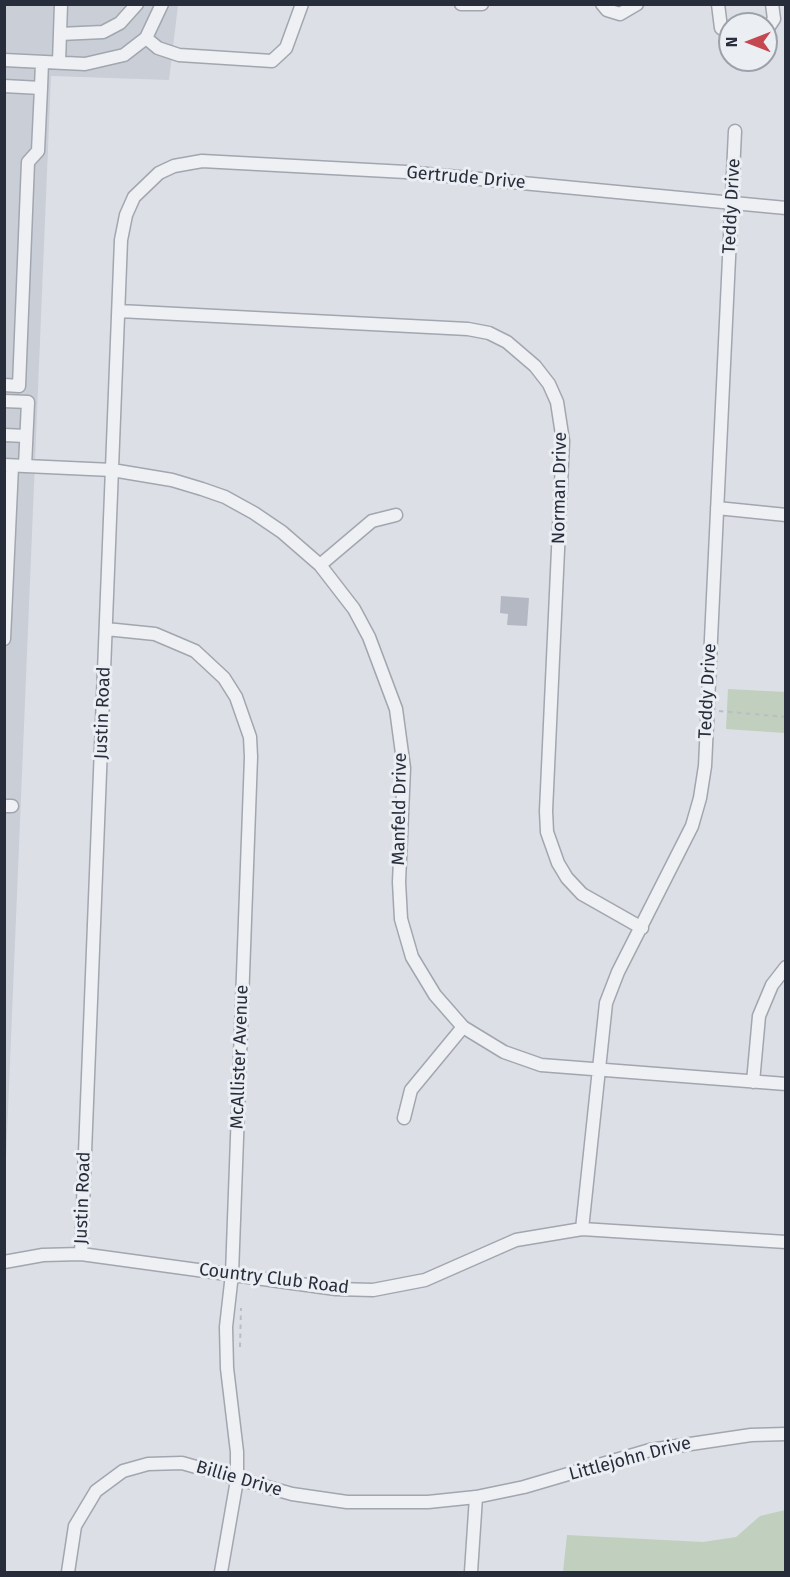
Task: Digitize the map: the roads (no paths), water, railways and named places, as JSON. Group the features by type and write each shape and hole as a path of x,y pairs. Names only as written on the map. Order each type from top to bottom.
{"street":[{"path":"59,63 61,4"},
{"path":"60,34 103,32 120,23 137,4"},
{"path":"4,60 85,64 112,59 135,48 146,38 162,4"},
{"path":"146,38 159,48 179,54 272,61 286,48 303,4"},
{"path":"461,4 482,4"},
{"path":"602,4 613,13 621,14 637,4"},
{"path":"4,385 19,386 28,162 38,151 42,62"},
{"path":"4,86 41,88"},
{"name":"Teddy Drive","path":"582,1228 606,1003 618,972 692,826 700,798 705,766 735,131"},
{"name":"Gertrude Drive","path":"150,180 168,169 185,163 225,162 406,172 786,208"},
{"name":"Justin Road","path":"81,1254 123,224 134,197 150,180"},
{"name":"Norman Drive","path":"119,311 468,329 489,333 507,342 535,366 549,384 557,402 563,441 546,811 547,832 558,863 567,878 582,894 642,928"},
{"path":"4,401 28,402 26,436 14,466 5,589 4,639"},
{"path":"4,435 26,436"},
{"name":"Manfeld Drive","path":"14,466 112,470 172,480 225,497 282,532 320,565 354,609 369,637 396,709 404,768 399,882 401,919 412,957 435,995 463,1027 481,1040 523,1060 597,1071 786,1084"},
{"path":"717,508 786,515"},
{"path":"320,565 372,521 396,515"},
{"name":"McAllister Avenue","path":"106,629 155,634 195,651 224,678 236,697 250,737 252,757 232,1274 226,1327 227,1368 237,1452 237,1480 222,1572"},
{"path":"753,1082 759,1016 771,986 786,967"},
{"path":"404,1118 411,1090 463,1027"},
{"name":"Country Club Road","path":"4,1262 43,1255 81,1254 336,1289 391,1288 442,1274 516,1240 582,1228 786,1242"},
{"name":"Littlejohn Drive","path":"476,1497 559,1478 650,1450 751,1435 786,1434"},
{"name":"Billie Drive","path":"68,1572 72,1539 81,1514 96,1491 123,1471 159,1462 182,1463 292,1494 347,1502 428,1502 476,1497"},
{"path":"471,1572 476,1497"}]}
